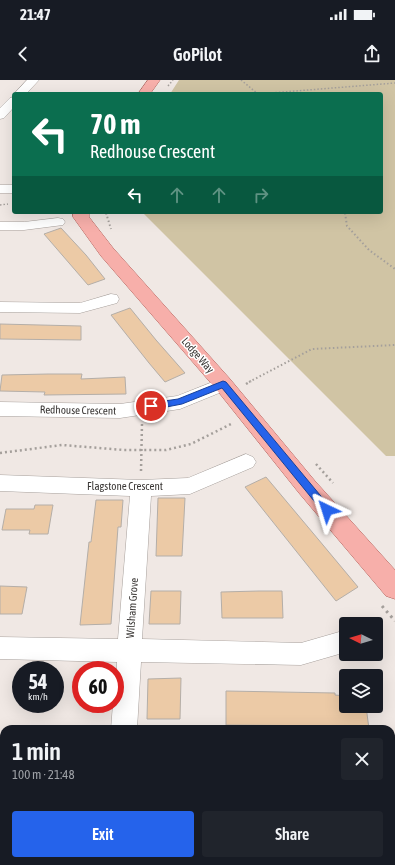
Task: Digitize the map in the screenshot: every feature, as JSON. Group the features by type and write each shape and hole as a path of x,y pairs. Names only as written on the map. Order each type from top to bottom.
{"main road":[{"path":"145,92 154,80"},
{"name":"Lodge Way","path":"81,214 81,217 107,252 223,384 307,487 395,588"}],"street":[{"path":"22,92 33,80"},
{"path":"0,114 12,102"},
{"path":"0,118 12,120"},
{"path":"0,189 12,189"},
{"path":"0,226 24,226 58,222"},
{"path":"0,307 80,308 111,299"},
{"name":"Redhouse Crescent","path":"0,409 120,411 180,402 223,384"},
{"name":"Flagstone Crescent","path":"0,484 141,488 190,486 246,462"},
{"name":"Wilsham Grove","path":"124,725 141,488"},
{"path":"0,648 301,654 339,643"}],"path":[{"path":"241,80 256,92"},
{"path":"283,92 395,83"},
{"path":"345,214 347,226 369,250 395,269"},
{"path":"246,384 312,349 395,345"},
{"path":"137,409 143,428 141,488"},
{"path":"0,453 62,445 124,450 166,450 190,444 231,423"}],"shaded area":[{"path":"179,80 395,80 395,456 386,456 144,214 383,214 383,92 171,92"}],"building":[{"path":"61,228 86,255 105,279 88,285 44,234"},
{"path":"130,308 185,373 165,382 111,315"},
{"path":"0,324 81,326 81,340 0,339"},
{"path":"82,374 81,379 125,377 126,394 44,395 45,392 0,391 2,375"},
{"path":"266,477 358,587 336,601 245,487"},
{"path":"158,498 185,498 182,556 156,556"},
{"path":"96,500 123,500 121,527 118,527 111,624 80,625 89,542 91,542"},
{"path":"35,505 53,505 48,534 29,534 30,530 2,530 6,509 34,509"},
{"path":"0,586 27,587 22,614 0,614"},
{"path":"151,591 181,591 180,624 149,624"},
{"path":"282,591 283,618 222,618 221,592"},
{"path":"181,678 180,719 147,719 148,679"},
{"path":"226,691 335,693 335,695 339,695 339,713 367,713 368,725 226,725"}],"route":[{"path":"151,406 180,402 223,384 327,510"}]}
